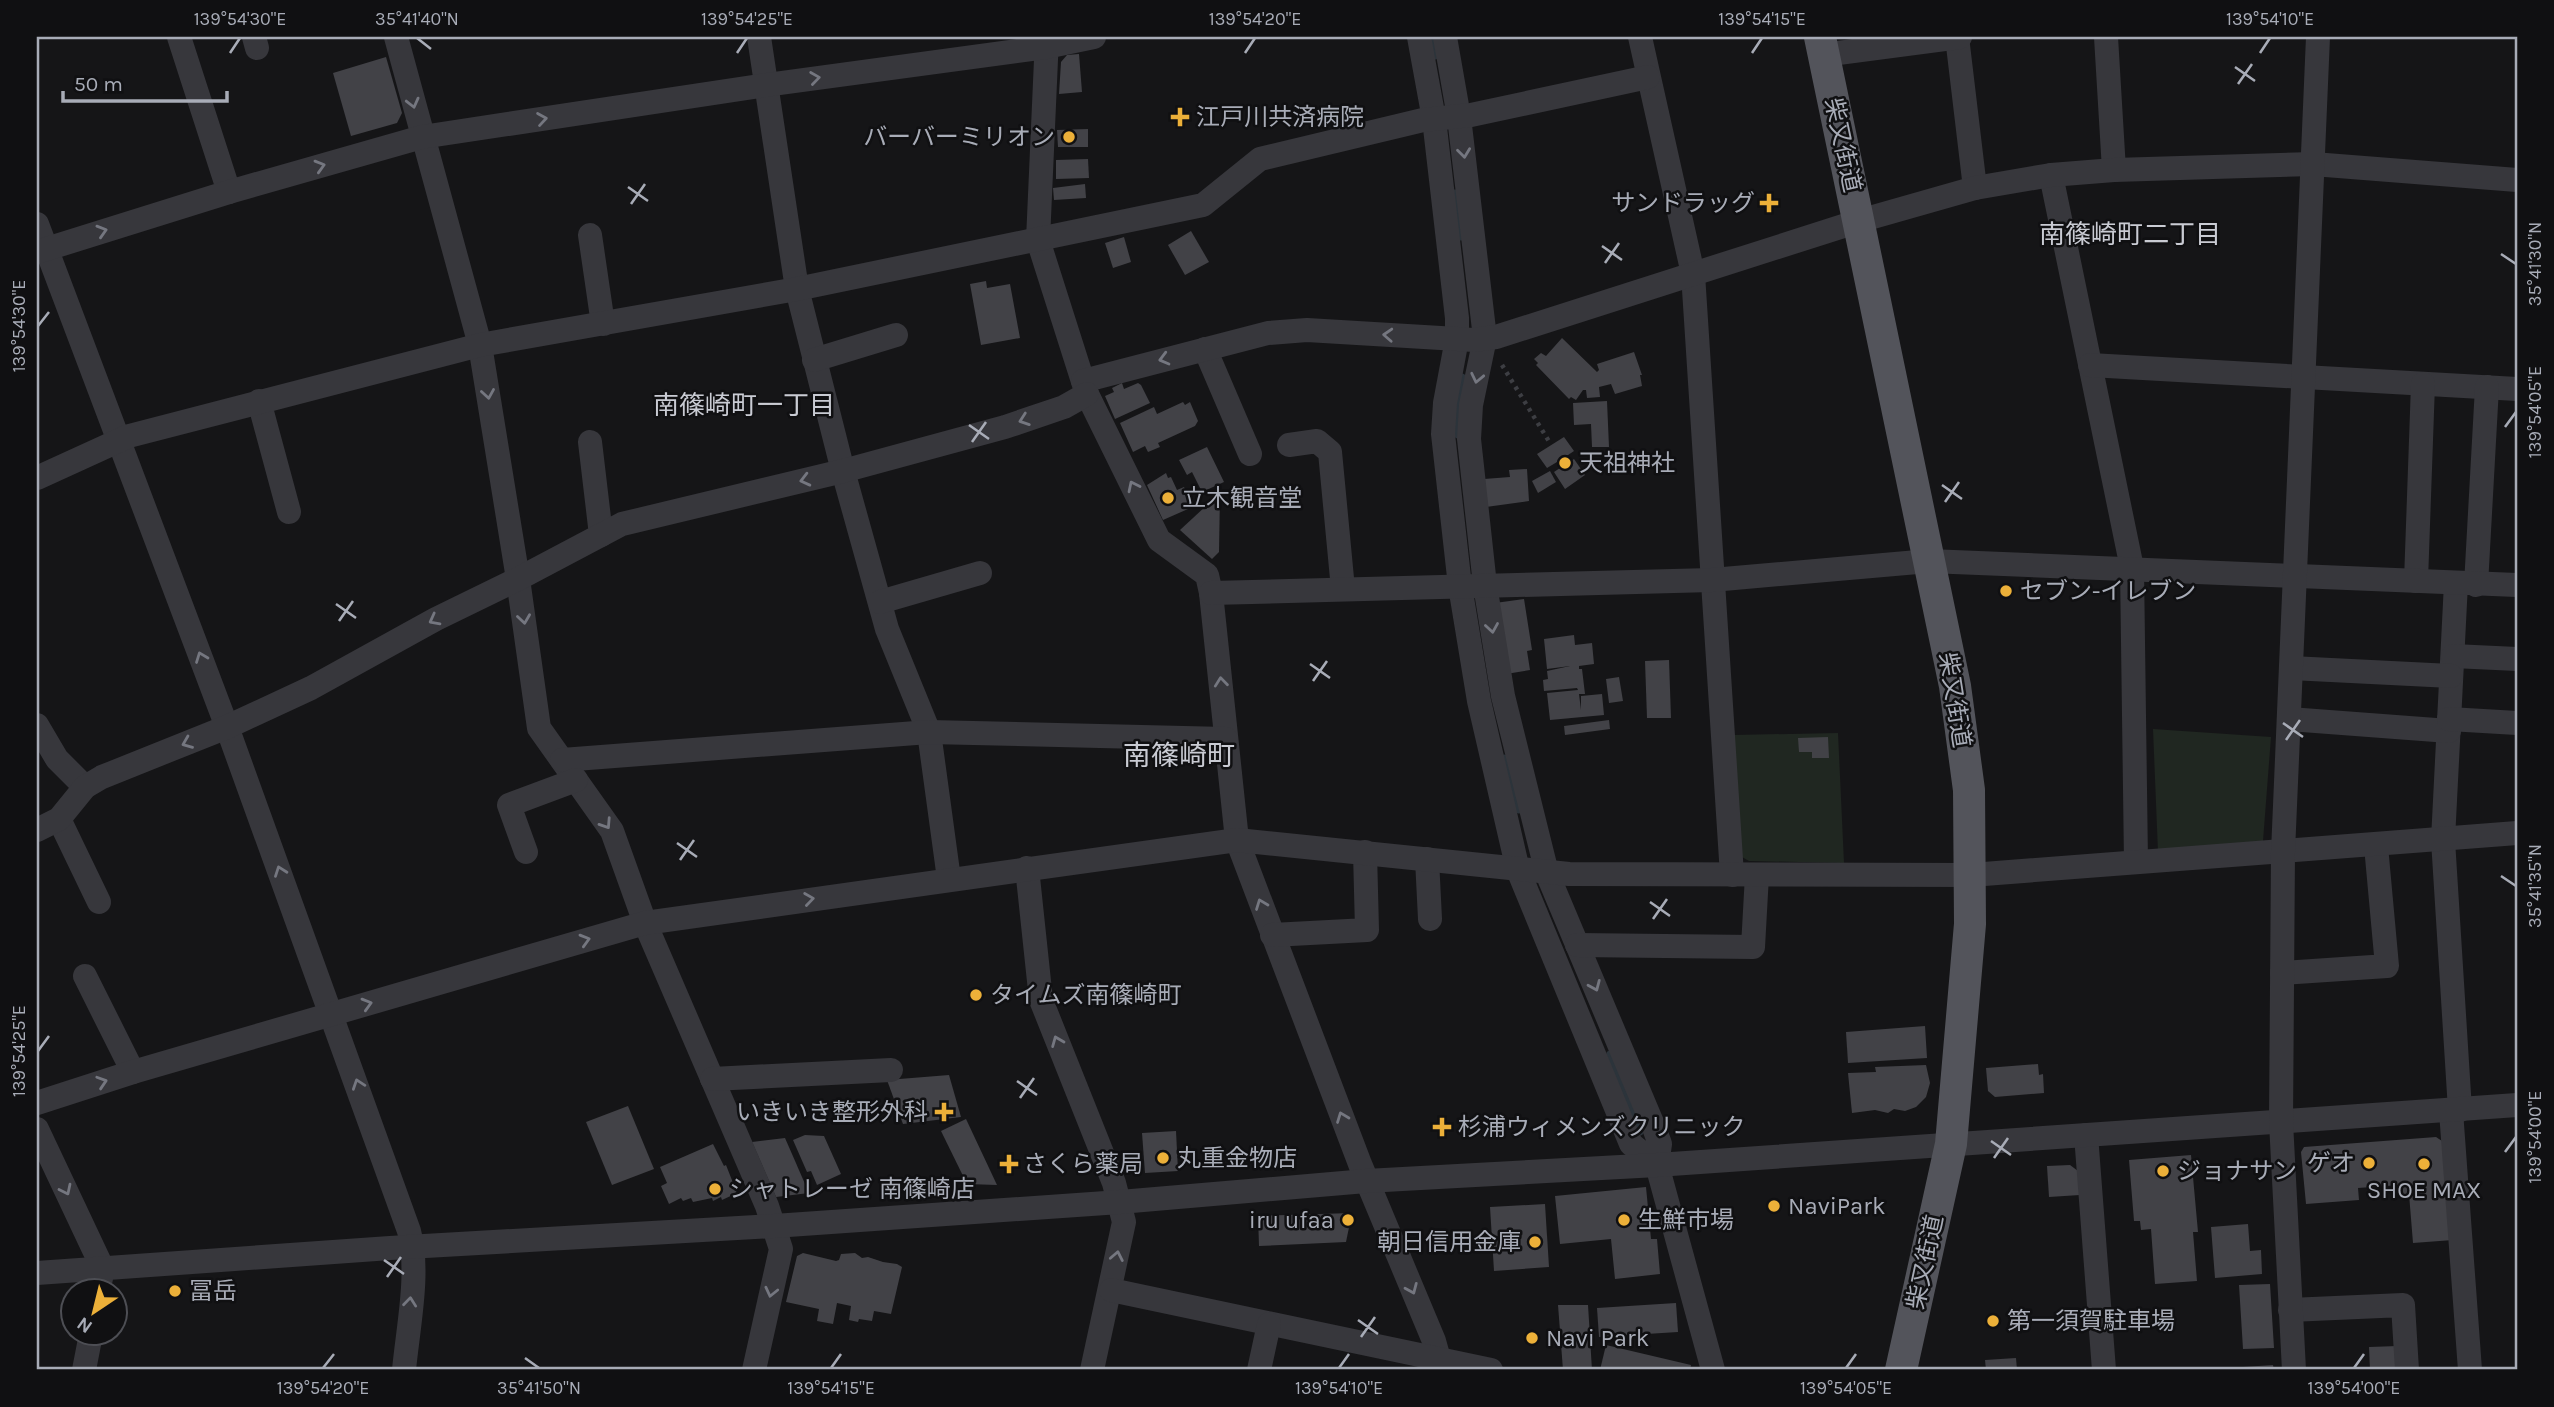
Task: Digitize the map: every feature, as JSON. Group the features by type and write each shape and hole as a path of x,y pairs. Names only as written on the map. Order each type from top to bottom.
{"main road":[{"name":"柴又街道","path":"1822,46 1955,686 1969,790 1970,924 1951,1144 1901,1370"}],"street":[{"path":"179,37 229,192"},
{"path":"396,37 480,345 539,727 612,831 645,923 774,1226 781,1249 754,1370"},
{"path":"759,37 797,289 843,471 887,629 929,732 949,879"},
{"path":"41,250 229,192 422,137 1094,37"},
{"path":"1419,37 1446,117"},
{"path":"1445,37 1446,117 1469,339 1469,439 1485,585 1503,696 1547,873 1660,1144 1657,1165 1713,1370"},
{"path":"1640,37 1693,274 1732,875"},
{"path":"1822,46 1958,37 1975,188"},
{"path":"2106,37 2113,170"},
{"path":"2294,1370 2281,1122 2283,852 2318,37"},
{"path":"1047,42 1038,240 1085,387 1160,540 1208,575 1237,840 1366,1181 1434,1341 1438,1365"},
{"path":"37,478 119,440 480,345 797,289 1203,205 1260,159 1446,117 1648,77"},
{"path":"99,902 48,825 85,786 102,777 227,727 311,688 436,619 622,524 843,471 1005,427 1064,407 1085,387 1205,349 1268,333 1307,330 1469,339 1496,337 1859,221 1975,188 2051,176 2113,170 2313,164 2517,180"},
{"path":"2051,176 2132,568 2136,862"},
{"path":"37,224 41,250 119,440 227,727 333,1014 414,1247 404,1370"},
{"path":"590,235 603,324"},
{"path":"814,360 896,335"},
{"path":"1469,339 1445,402 1443,434 1460,586 1479,701 1518,870 1631,1144 1657,1165"},
{"path":"1205,349 1250,454"},
{"path":"2090,365 2517,389"},
{"path":"2416,581 2423,384"},
{"path":"2470,1370 2443,840 2452,666 2466,584 2487,387"},
{"path":"260,401 289,512"},
{"path":"590,442 601,535"},
{"path":"1289,445 1317,442 1330,452 1343,589"},
{"path":"1211,593 1712,580 1929,561 2517,585"},
{"path":"880,602 980,573"},
{"path":"2291,668 2452,666 2517,659"},
{"path":"2288,719 2449,725 2517,723"},
{"path":"37,725 57,759 85,786"},
{"path":"526,852 509,805 569,770 929,732 1226,739"},
{"path":"37,1103 133,1072 645,923 1237,840 1547,873 1971,875 2376,846 2517,833"},
{"path":"2282,973 2387,966 2376,846"},
{"path":"1272,934 1367,930 1365,852"},
{"path":"1427,859 1430,919"},
{"path":"1027,868 1041,1000 1121,1202 1124,1222 1092,1370"},
{"path":"1577,944 1753,947 1757,875"},
{"path":"85,976 133,1072"},
{"path":"712,1079 891,1070"},
{"path":"119,1278 414,1247 774,1226 1121,1202 1366,1181 1657,1165 2517,1105"},
{"path":"37,1129 99,1278"},
{"path":"2086,1135 2104,1370"},
{"path":"37,1273 82,1278"},
{"path":"1111,1290 1269,1324 1438,1365 1490,1370"},
{"path":"2290,1310 2403,1305 2407,1370"},
{"path":"1259,1370 1269,1324"},
{"path":"89,1369 90,1348"}],"path":[{"path":"1469,339 1550,443"}],"shaded area":[{"path":"2153,729 2271,737 2263,841 2158,852"},
{"path":"1838,733 1844,863 1749,861 1742,857 1733,735"}],"building":[{"path":"1079,54 1082,92 1059,94 1061,62 1067,55"},
{"path":"386,57 402,113 397,123 351,136 333,73"},
{"path":"1088,129 1088,147 1058,147 1057,130"},
{"path":"1088,159 1089,178 1056,179 1056,160"},
{"path":"1085,184 1086,198 1054,200 1053,188"},
{"path":"1191,231 1209,262 1185,275 1168,245"},
{"path":"1124,237 1131,262 1113,268 1105,243"},
{"path":"986,281 987,288 1010,284 1020,338 981,345 970,284"},
{"path":"1562,338 1597,372 1597,364 1634,352 1642,375 1642,386 1615,394 1611,384 1599,387 1600,397 1587,398 1586,390 1583,390 1576,400 1571,397 1569,399 1536,365 1538,363 1534,359 1541,353 1546,356"},
{"path":"1122,383 1124,389 1138,383 1141,385 1150,403 1115,419 1105,396 1114,392 1112,388"},
{"path":"1607,401 1609,447 1592,447 1591,424 1574,425 1573,403"},
{"path":"1183,402 1185,405 1190,402 1198,421 1195,426 1158,443 1160,447 1148,452 1145,446 1133,452 1120,423 1154,407 1157,414"},
{"path":"1564,437 1574,451 1565,457 1568,463 1574,459 1585,475 1565,489 1554,472 1560,468 1557,462 1547,468 1537,454"},
{"path":"1207,447 1224,482 1202,492 1192,472 1187,475 1179,460"},
{"path":"1527,469 1529,501 1486,507 1484,479 1510,477 1509,470"},
{"path":"1550,471 1556,482 1538,493 1532,481"},
{"path":"1166,473 1177,490 1184,487 1191,503 1186,505 1188,509 1163,520 1147,485"},
{"path":"1220,493 1219,552 1212,559 1180,530"},
{"path":"1524,599 1532,650 1527,651 1530,670 1506,674 1495,603"},
{"path":"1574,635 1575,645 1592,643 1594,664 1579,666 1579,669 1582,669 1585,694 1579,694 1581,710 1581,696 1602,694 1604,715 1550,720 1547,693 1578,690 1544,691 1543,680 1548,679 1547,671 1570,666 1547,669 1544,639"},
{"path":"1669,660 1671,718 1647,718 1645,661"},
{"path":"1619,677 1623,701 1609,703 1606,679"},
{"path":"1609,720 1610,729 1565,735 1564,726"},
{"path":"1828,737 1829,758 1812,758 1812,752 1799,752 1798,738"},
{"path":"1925,1026 1927,1058 1848,1063 1846,1032"},
{"path":"2038,1064 2039,1075 2043,1074 2044,1093 1995,1097 1988,1091 1986,1068"},
{"path":"1926,1065 1930,1083 1926,1097 1916,1107 1905,1111 1894,1109 1888,1113 1875,1110 1852,1113 1848,1073 1876,1072 1875,1067"},
{"path":"949,1075 961,1117 903,1124 887,1080"},
{"path":"628,1106 654,1169 612,1185 586,1122"},
{"path":"966,1119 997,1185 967,1184 941,1131"},
{"path":"1176,1131 1178,1171 1145,1173 1142,1133"},
{"path":"805,1135 824,1136 841,1174 817,1185 811,1171 807,1172 793,1140"},
{"path":"2436,1137 2445,1143 2453,1240 2413,1243 2409,1194 2401,1195 2400,1185 2358,1188 2359,1200 2306,1204 2301,1152 2304,1147"},
{"path":"785,1138 809,1193 776,1197 752,1142"},
{"path":"713,1144 724,1166 726,1165 737,1193 722,1200 721,1197 713,1201 712,1198 693,1202 691,1198 683,1201 681,1198 669,1204 661,1186 667,1183 660,1167"},
{"path":"2191,1155 2198,1232 2193,1232 2197,1281 2155,1284 2151,1229 2141,1230 2140,1221 2134,1221 2129,1160"},
{"path":"2070,1165 2078,1171 2080,1195 2049,1197 2047,1166"},
{"path":"1646,1187 1651,1239 1657,1239 1660,1274 1615,1279 1611,1239 1560,1244 1555,1196"},
{"path":"1545,1204 1549,1267 1494,1271 1490,1207"},
{"path":"1352,1213 1346,1242 1259,1246 1258,1216"},
{"path":"2248,1224 2250,1251 2261,1250 2262,1274 2215,1278 2211,1227"},
{"path":"803,1253 836,1261 841,1254 855,1253 862,1258 868,1257 902,1267 891,1314 874,1311 872,1321 859,1319 858,1322 849,1320 851,1306 837,1303 833,1324 817,1321 819,1309 786,1302 797,1256"},
{"path":"2270,1284 2274,1348 2243,1349 2239,1285"},
{"path":"1676,1303 1678,1332 1599,1337 1597,1308"},
{"path":"1558,1305 1588,1305 1592,1370 1563,1370"},
{"path":"1606,1345 1691,1365 1690,1370 1600,1370"},
{"path":"2398,1346 2399,1370 2370,1370 2369,1347"},
{"path":"2016,1358 2017,1370 1986,1370 1985,1360"},
{"path":"2273,1365 2274,1370 2243,1370 2243,1367"}],"waterway":[{"path":"1432,37 1435,56"},
{"path":"1455,193 1461,237"},
{"path":"1458,435 1462,377"},
{"path":"1504,758 1519,810"},
{"path":"1610,1054 1640,1132"}],"place":[{"name":"江戸川共済病院","path":"1180,117"},
{"name":"バーバーミリオン","path":"1069,137"},
{"name":"サンドラッグ","path":"1769,203"},
{"name":"天祖神社","path":"1565,463"},
{"name":"立木観音堂","path":"1168,498"},
{"name":"セブン-イレブン","path":"2006,591"},
{"name":"タイムズ南篠崎町","path":"976,995"},
{"name":"いきいき整形外科","path":"944,1112"},
{"name":"杉浦ウィメンズクリニック","path":"1442,1127"},
{"name":"丸重金物店","path":"1163,1158"},
{"name":"ゲオ","path":"2369,1163"},
{"name":"さくら薬局","path":"1009,1164"},
{"name":"SHOE MAX","path":"2424,1164"},
{"name":"ジョナサン","path":"2163,1171"},
{"name":"シャトレーゼ 南篠崎店","path":"715,1189"},
{"name":"NaviPark","path":"1774,1206"},
{"name":"iru ufaa","path":"1348,1220"},
{"name":"生鮮市場","path":"1624,1220"},
{"name":"朝日信用金庫","path":"1535,1242"},
{"name":"冨岳","path":"175,1291"},
{"name":"第一須賀駐車場","path":"1993,1321"},
{"name":"Navi Park","path":"1532,1338"}],"district":[{"name":"南篠崎町二丁目","path":"2130,234"},
{"name":"南篠崎町一丁目","path":"744,405"},
{"name":"南篠崎町","path":"1179,755"}]}
